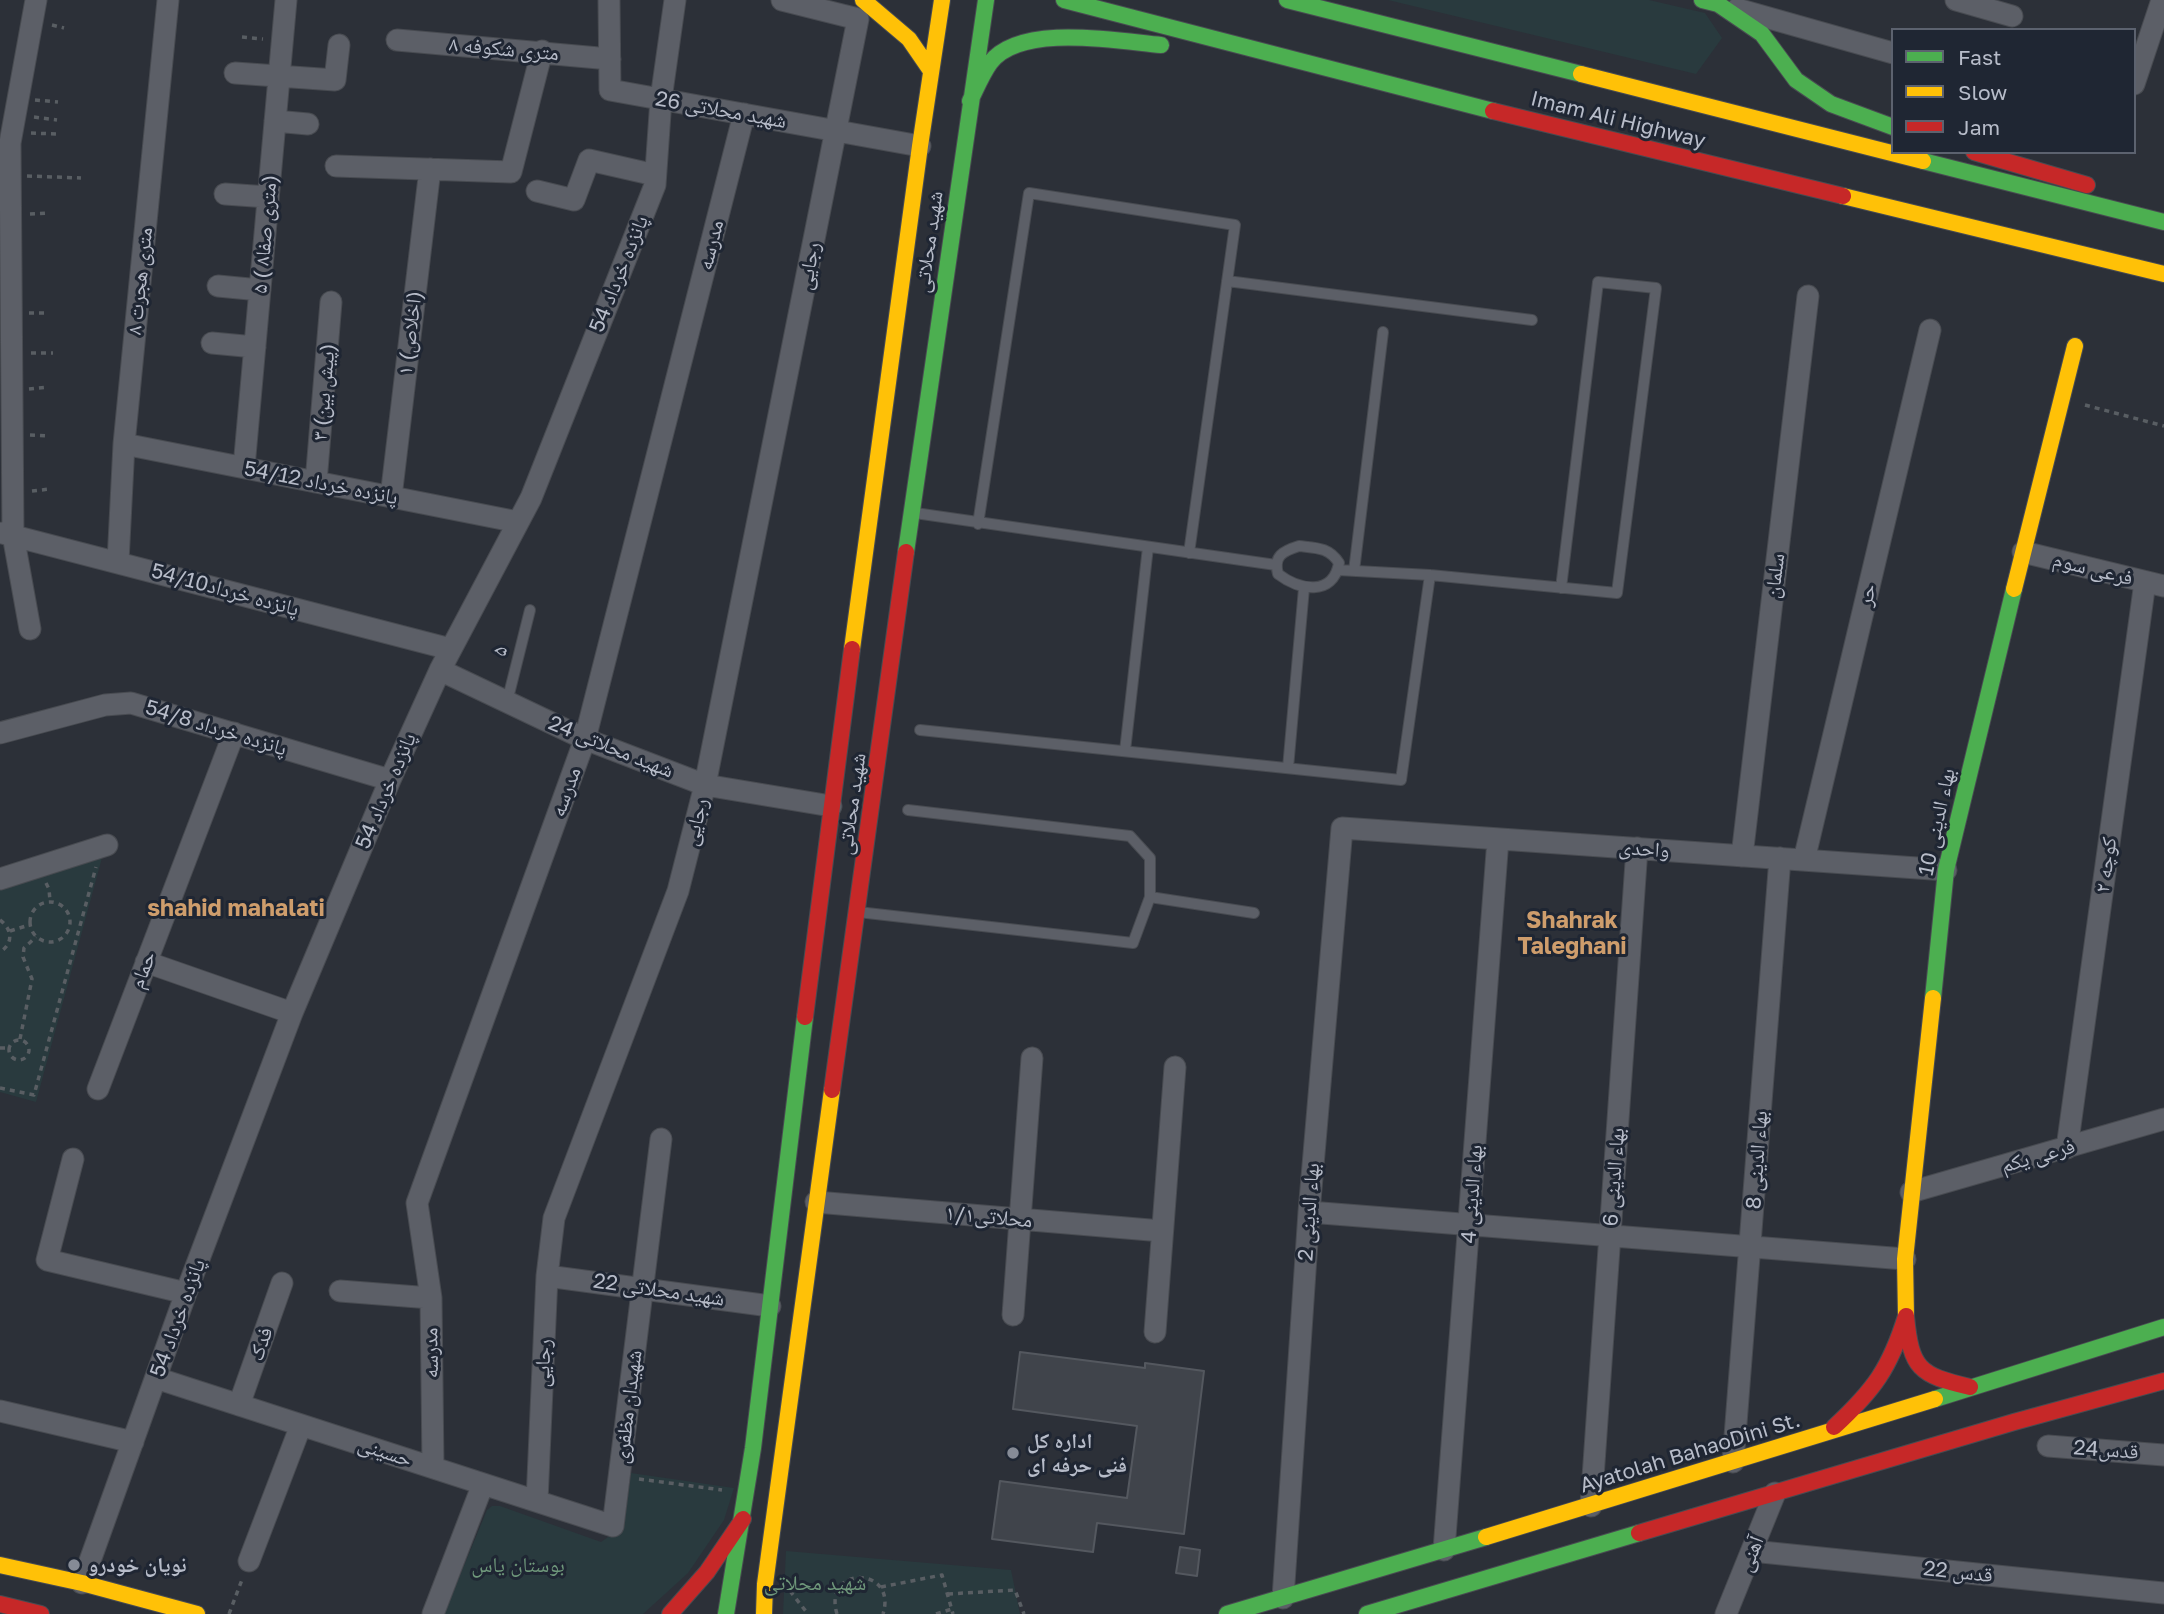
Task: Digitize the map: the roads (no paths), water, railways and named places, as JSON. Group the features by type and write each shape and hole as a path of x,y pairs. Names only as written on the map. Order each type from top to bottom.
{"main road":[{"path":"863,0 909,38 931,71"},
{"name":"شهید محلاتی","path":"726,1614 743,1519 831,806 942,0"},
{"name":"شهید محلاتی","path":"764,1614 766,1573 816,1202 911,513 986,0"},
{"name":"Imam Ali Highway","path":"1064,0 1452,101 2164,274"},
{"name":"Imam Ali Highway","path":"1287,0 1891,153"},
{"path":"1710,2 1762,34 1796,80 1831,104 1891,126"},
{"path":"970,101 991,61 1018,43 1074,37 1153,43 1175,49"},
{"path":"1390,101 1452,101"},
{"name":"Imam Ali Highway","path":"1895,154 2164,222"},
{"path":"1981,154 2164,209"},
{"name":"بهاء الدینی 10","path":"1906,1316 1905,1258 1946,870 2075,346"},
{"path":"1906,1316 1908,1349 1916,1365 1946,1381 1970,1387"},
{"path":"1827,1433 1880,1382 1891,1363 1906,1316"},
{"name":"Ayatolah BahaoDini St.","path":"1227,1614 1591,1506 2164,1327"},
{"path":"1367,1614 2014,1422 2164,1381"},
{"path":"670,1614 707,1572 743,1519"},
{"path":"0,1565 82,1583 197,1614"},
{"path":"0,1604 41,1614"}],"street":[{"path":"30,629 6,534 10,143 36,0"},
{"name":"۸ متری هجرت","path":"118,562 124,444 168,0"},
{"name":"۵ ( ۸متری صفا)","path":"244,467 286,0"},
{"name":"شهید محلاتی 26","path":"610,0 610,90 920,146"},
{"name":"پانزده خرداد 54","path":"82,1583 186,1293 292,1013 439,670 531,498 655,185 661,99 675,0"},
{"name":"رجایی","path":"537,1501 547,1276 554,1218 678,891 705,785 858,19 782,0"},
{"path":"1956,0 2012,15"},
{"path":"2136,78 2162,0"},
{"path":"1710,2 1891,52"},
{"name":"۸ متری شکوفه","path":"397,40 610,59"},
{"path":"235,73 335,80 339,45"},
{"path":"335,166 511,172 541,51"},
{"name":"مدرسه","path":"433,1467 431,1298 417,1203 585,739 744,114"},
{"path":"275,121 308,124"},
{"path":"537,191 574,200 589,160 655,176"},
{"name":"۱ (اخلاص)","path":"391,497 430,169"},
{"path":"225,194 268,197"},
{"path":"218,286 260,290"},
{"name":"سلمان","path":"1742,856 1808,296"},
{"name":"۳ (پیش بین)","path":"316,482 331,302"},
{"name":"حر","path":"1804,860 1930,330"},
{"path":"212,343 255,347"},
{"name":"پانزده خرداد 54/12","path":"124,444 518,522"},
{"name":"پانزده خرداد54/10","path":"6,534 450,649"},
{"name":"فرعی سوم","path":"2023,552 2155,584"},
{"name":"کوچه ۲","path":"2067,1148 2155,584"},
{"name":"شهید محلاتی 24","path":"439,670 585,739 705,785 831,806"},
{"name":"پانزده خرداد 54/8","path":"0,733 105,705 131,702 390,780"},
{"name":"حمام","path":"98,1089 234,733"},
{"name":"واحدی","path":"1342,828 1946,870"},
{"name":"بهاء الدینی 2","path":"1283,1598 1309,1212 1342,828"},
{"name":"بهاء الدینی 4","path":"1444,1550 1497,839"},
{"name":"بهاء الدینی 6","path":"1591,1506 1637,848"},
{"path":"0,879 102,852"},
{"name":"بهاء الدینی 8","path":"1733,1462 1780,858"},
{"path":"146,962 292,1013"},
{"path":"1013,1315 1032,1058"},
{"path":"1155,1332 1175,1067"},
{"name":"فرعی یکم","path":"1911,1192 2164,1119"},
{"name":"شهیدان مظفری","path":"614,1526 661,1139"},
{"path":"73,1159 47,1260 186,1293"},
{"name":"محلاتی۱/۱","path":"816,1202 1162,1231"},
{"path":"1309,1212 1905,1258"},
{"name":"شهید محلاتی 22","path":"547,1276 770,1306"},
{"name":"فدک","path":"239,1405 282,1283"},
{"path":"340,1291 431,1298"},
{"name":"حسینی","path":"156,1378 614,1526"},
{"path":"0,1411 133,1442"},
{"path":"249,1561 301,1425"},
{"name":"قدس24","path":"2048,1446 2164,1454"},
{"path":"433,1614 483,1484"},
{"name":"آهنی","path":"1726,1614 1775,1493"},
{"name":"قدس 22","path":"1752,1551 2164,1593"}],"lane":[{"path":"978,524 1029,193 1235,225 1189,553"},
{"path":"1227,281 1532,320"},
{"path":"1338,570 1430,575 1561,588 1617,593 1656,288 1598,282 1561,588"},
{"path":"1354,571 1383,332"},
{"path":"911,513 1276,565"},
{"path":"1299,546 1314,547 1333,554 1339,563 1338,570 1336,577 1328,583 1317,587 1304,587 1278,574 1276,565 1278,556 1285,550 1299,546"},
{"path":"1125,751 1148,547"},
{"path":"920,730 1401,780 1430,575"},
{"path":"1288,768 1304,587"},
{"name":"۵","path":"507,702 530,610"},
{"path":"858,912 1133,943 1150,897 1150,858 1130,835 908,810"},
{"path":"1150,897 1254,913"}],"place":[{"name":"اداره کل فنی حرفه ای","path":"1013,1453"},
{"name":"نویان خودرو","path":"74,1565"}],"district":[{"name":"shahid mahalati","path":"236,909"},
{"name":"Shahrak Taleghani","path":"1572,934"}],"park label":[{"name":"بوستان یاس","path":"518,1565"}]}
